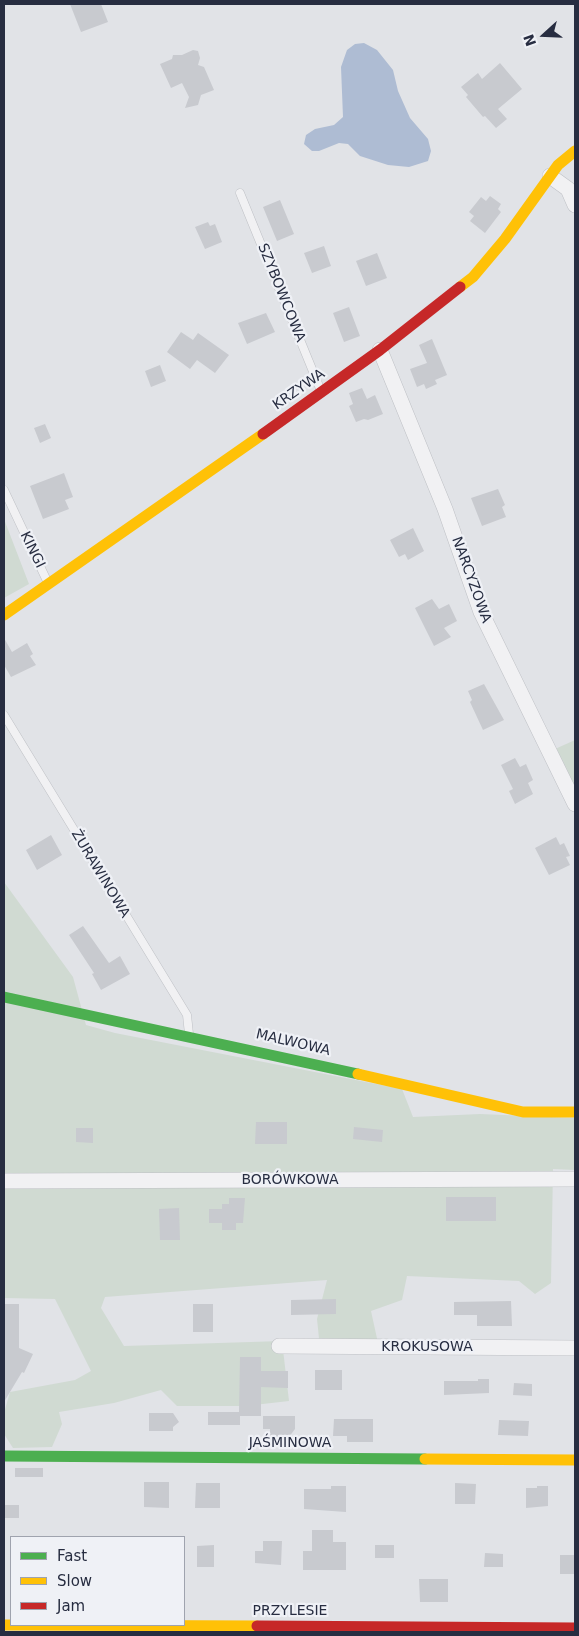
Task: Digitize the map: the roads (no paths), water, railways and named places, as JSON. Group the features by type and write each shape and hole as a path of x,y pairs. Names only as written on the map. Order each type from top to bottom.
{"street":[{"name":"KRZYWA","path":"4,614 322,393 380,350 473,276 506,240 558,165 575,151"},
{"path":"550,176 568,189 575,204"},
{"name":"NARCYZOWA","path":"380,350 445,509 481,612 575,804"},
{"name":"MALWOWA","path":"4,997 189,1036 523,1112 575,1112"},
{"name":"BORÓWKOWA","path":"4,1182 575,1179"},
{"name":"KROKUSOWA","path":"279,1346 575,1348"},
{"name":"JAŚMINOWA","path":"4,1456 575,1460"},
{"name":"PRZYLESIE","path":"185,1626 575,1628"}],"lane":[{"name":"SZYBOWCOWA","path":"240,193 322,393"},
{"name":"KINGI","path":"4,490 48,583"},
{"name":"ŻURAWINOWA","path":"4,715 187,1015 189,1036"}],"water":[{"path":"364,43 377,50 393,70 398,91 410,118 428,139 431,151 428,161 409,167 388,165 360,156 348,144 339,143 319,151 312,151 304,144 306,135 315,129 334,125 343,117 341,67 347,50 355,44"}]}
